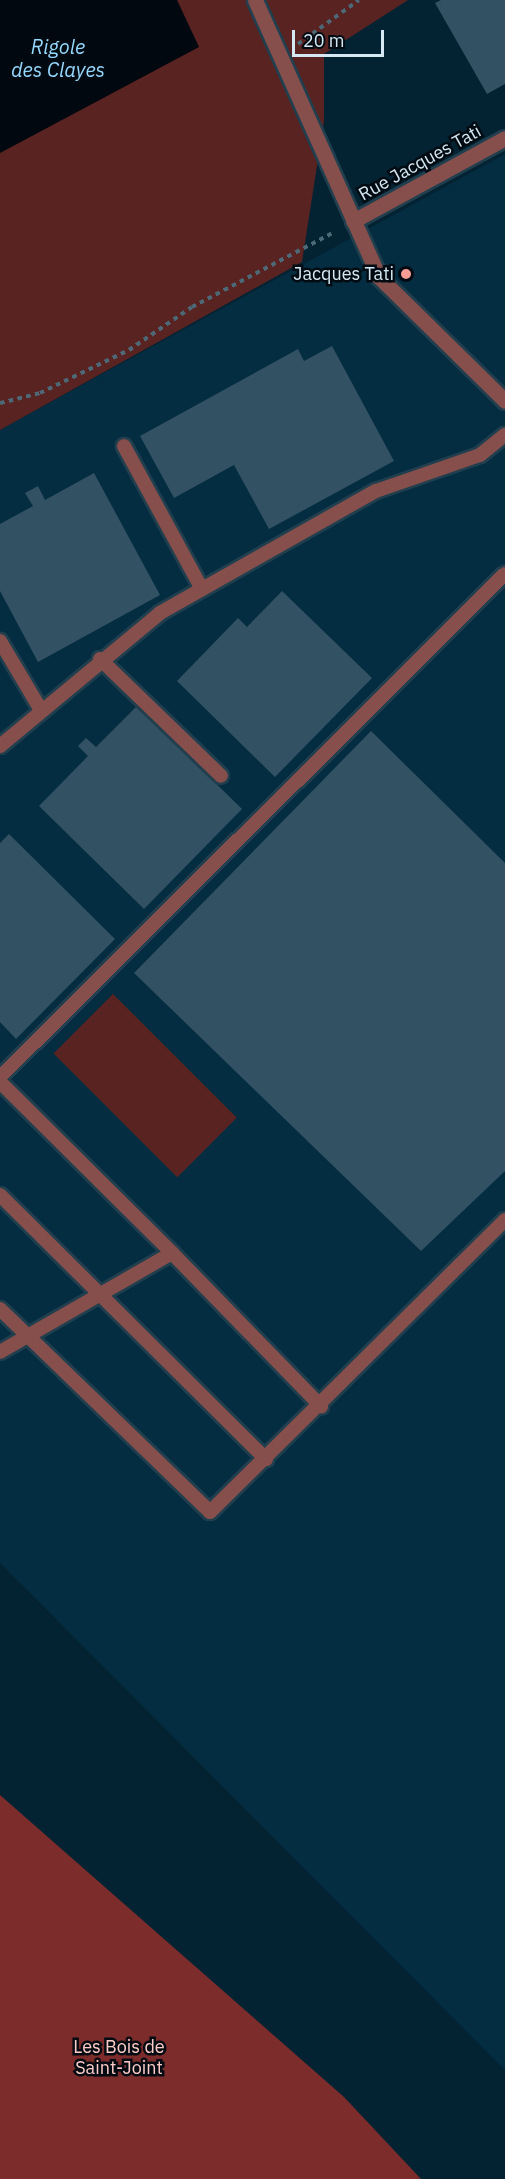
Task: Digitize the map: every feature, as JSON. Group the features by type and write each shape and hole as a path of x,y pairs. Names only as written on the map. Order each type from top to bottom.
{"street":[{"path":"255,0 380,277 505,401"},
{"name":"Rue Jacques Tati","path":"353,221 505,138"}],"lane":[{"path":"0,746 100,659 202,589 376,491 480,455 505,435"},
{"path":"124,446 202,589"},
{"path":"0,1077 505,574"},
{"path":"0,641 41,710"},
{"path":"100,659 221,776"},
{"path":"0,1082 172,1253 321,1406"},
{"path":"0,1195 266,1459"},
{"path":"0,1309 210,1512 321,1406 505,1220"},
{"path":"0,1352 172,1253"}],"path":[{"path":"281,57 359,0"},
{"path":"0,403 40,393 129,350 192,307 353,221"}],"shaded area":[{"path":"0,0 408,0 324,54 324,121 302,262 0,430"},
{"path":"505,154 505,2070 0,1563 0,430"},
{"path":"113,994 237,1118 177,1177 54,1053"}],"green space":[{"name":"Les Bois de Saint-Joint","path":"0,1795 344,2097 421,2179 0,2179"}],"water":[{"name":"Rigole des Clayes","path":"0,0 177,0 199,47 0,153"}],"building":[{"path":"441,0 505,0 505,84 487,94 435,3"},
{"path":"332,346 394,461 269,529 234,465 174,498 140,436 298,349 304,361"},
{"path":"94,473 160,595 38,662 0,591 0,524 33,506 25,493 38,486 45,500"},
{"path":"282,591 372,678 275,777 177,681 238,618 247,627"},
{"path":"137,706 242,809 144,909 39,806 88,756 78,746 86,738 96,747"},
{"path":"371,731 505,863 505,1171 421,1251 134,973"},
{"path":"9,834 115,939 16,1039 0,1022 0,843"}],"place":[{"name":"Jacques Tati","path":"406,274"}]}
